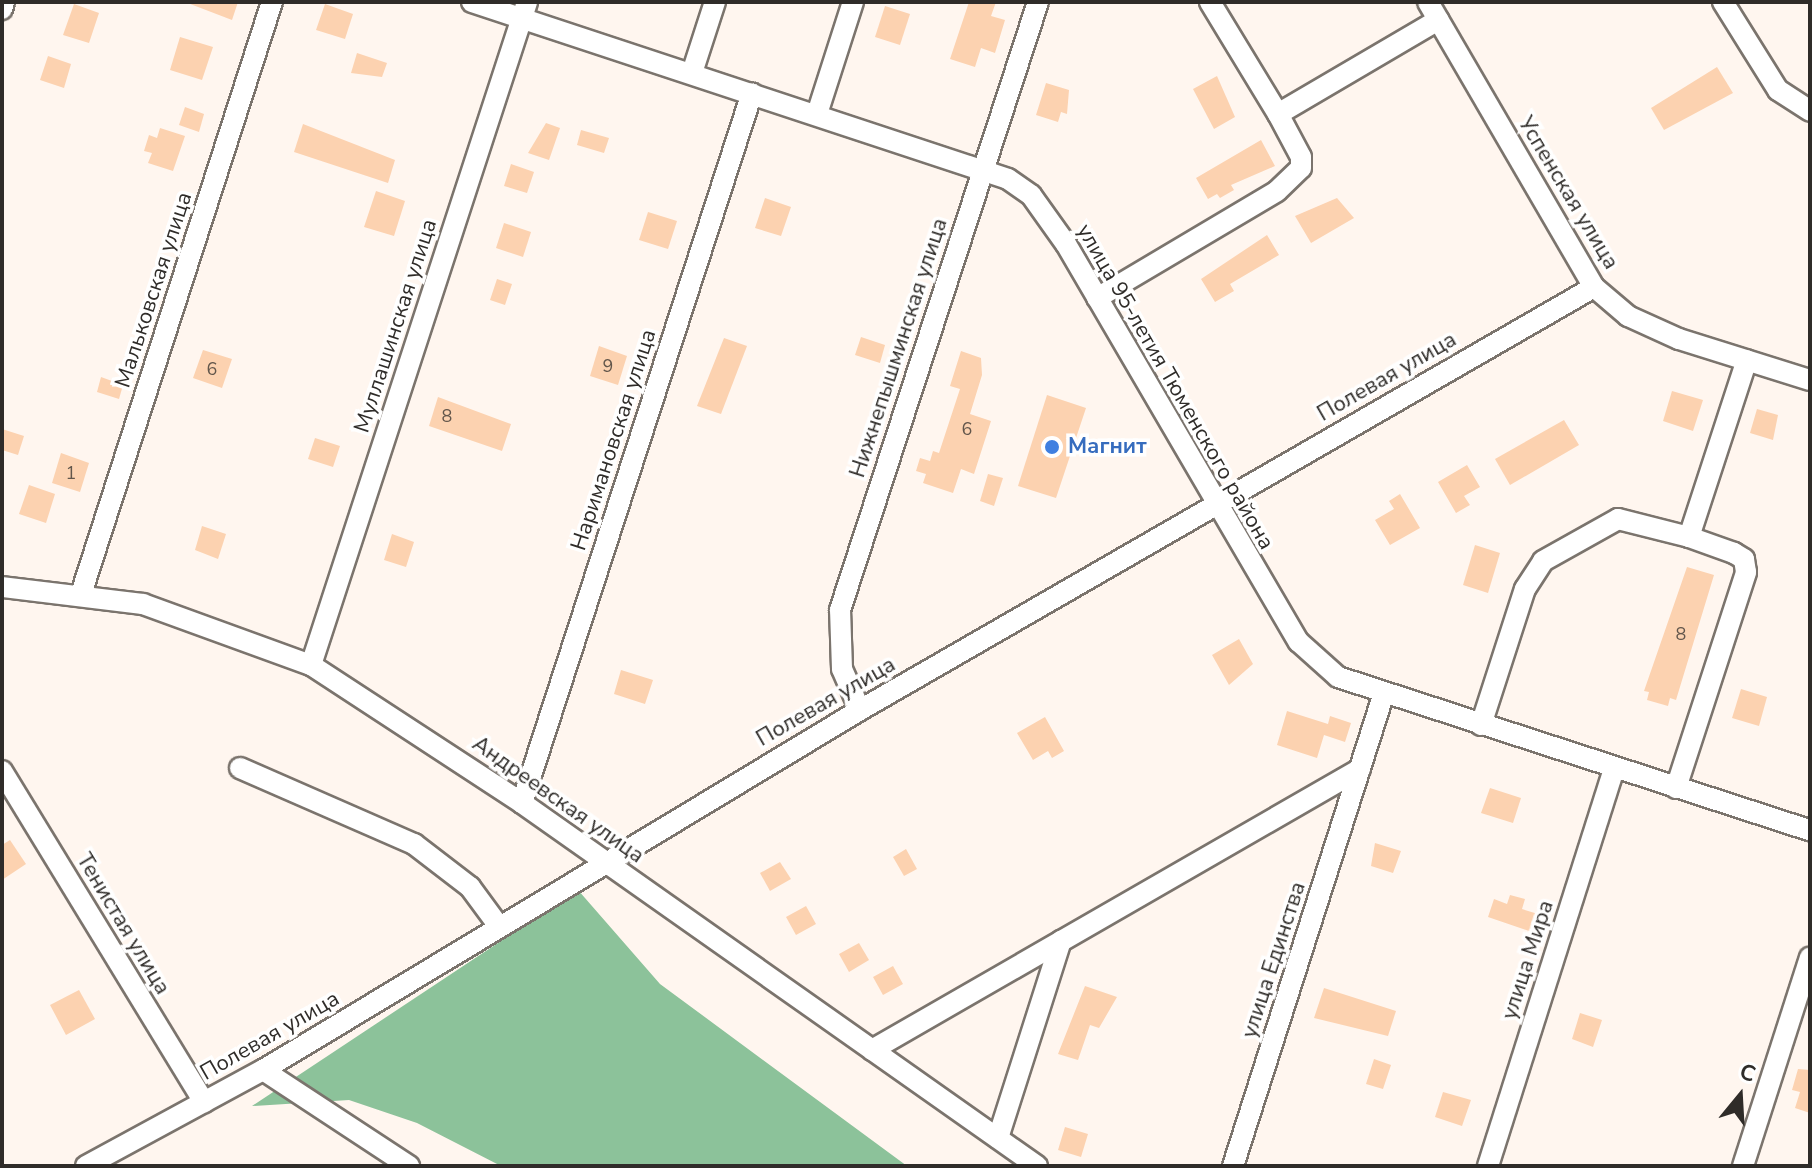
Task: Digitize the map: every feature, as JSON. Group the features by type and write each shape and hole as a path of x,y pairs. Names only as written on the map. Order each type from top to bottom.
{"street":[{"path":"2,9 4,2"},
{"name":"Мальковская улица","path":"81,594 272,2"},
{"name":"улица 95-летия Тюменского района","path":"472,2 524,10 692,73 982,168 1031,195 1097,298 1299,642 1338,677 1810,830"},
{"path":"692,73 715,2"},
{"path":"817,114 853,2"},
{"name":"Нижнепышминская улица","path":"860,710 842,669 840,610 1038,2"},
{"path":"1097,298 1295,177 1301,157 1210,2"},
{"path":"1723,2 1778,90 1810,111"},
{"name":"Муллашинская улица","path":"311,665 524,10"},
{"path":"1278,114 1433,11"},
{"name":"Успенская улица","path":"1433,11 1594,287 1628,316 1810,380"},
{"name":"Наримановская улица","path":"522,803 752,93"},
{"name":"Полевая улица","path":"86,1166 263,1070 603,861 1215,503 1594,287"},
{"path":"1689,537 1747,360"},
{"path":"1481,725 1525,589 1543,561 1618,519 1689,537 1744,559 1746,572 1676,788"},
{"name":"Андреевская улица","path":"2,587 81,594 143,604 203,622 311,665 522,803 1037,1166"},
{"name":"улица Единства","path":"1233,1166 1384,694"},
{"path":"240,768 414,844 470,887 498,925"},
{"name":"улица Мира","path":"1488,1166 1614,768"},
{"path":"872,1050 1360,769"},
{"name":"Тенистая улица","path":"2,771 204,1102"},
{"path":"998,1138 1061,941"},
{"path":"1743,1166 1810,957"},
{"path":"263,1070 409,1166"}],"green space":[{"path":"578,890 660,984 907,1166 501,1166 417,1123 349,1100 252,1106"}],"building":[{"path":"185,2 238,2 232,20"},
{"path":"969,2 996,2 991,16 1005,20 995,53 981,48 975,67 950,59"},
{"path":"74,4 99,13 89,43 63,35"},
{"path":"325,4 353,14 345,39 316,30"},
{"path":"885,6 910,14 900,45 875,37"},
{"path":"180,37 213,47 202,80 170,70"},
{"path":"357,53 387,63 382,77 351,73"},
{"path":"48,56 71,64 64,88 40,80"},
{"path":"1717,67 1733,93 1664,130 1651,108"},
{"path":"1217,76 1235,117 1214,129 1193,89"},
{"path":"1046,83 1069,90 1067,114 1061,112 1058,122 1036,115"},
{"path":"185,107 204,114 199,132 179,125"},
{"path":"546,123 560,128 549,160 528,153"},
{"path":"303,124 395,160 388,183 294,152"},
{"path":"160,128 185,136 173,171 148,163 152,153 144,151 149,135 157,138"},
{"path":"581,130 609,138 604,153 577,145"},
{"path":"1261,140 1275,166 1231,185 1234,190 1220,198 1217,194 1208,199 1196,178"},
{"path":"511,164 534,172 527,193 504,186"},
{"path":"376,191 405,201 394,236 364,227"},
{"path":"765,198 791,207 781,236 755,228"},
{"path":"1337,198 1354,218 1311,243 1295,216"},
{"path":"648,212 677,221 668,249 639,240"},
{"path":"504,223 531,232 523,257 496,248"},
{"path":"1267,235 1279,255 1230,284 1234,291 1215,302 1201,279"},
{"path":"497,279 512,284 505,305 490,300"},
{"path":"861,337 885,345 880,363 855,355"},
{"path":"724,338 747,346 721,414 697,406"},
{"path":"599,346 627,356 618,385 590,376"},
{"path":"203,350 232,359 222,388 193,378"},
{"path":"961,351 981,358 982,375 970,414 991,421 974,474 961,469 953,493 923,483 926,474 916,471 920,458 930,461 933,451 939,453 960,389 950,386"},
{"path":"101,377 123,385 119,399 97,392"},
{"path":"1672,391 1703,400 1693,431 1663,421"},
{"name":"Магнит","path":"1047,395 1086,408 1056,498 1018,486"},
{"path":"438,397 511,424 502,451 429,426"},
{"path":"1757,409 1778,415 1773,440 1750,433"},
{"path":"1564,420 1579,445 1510,485 1495,459"},
{"path":"2,429 24,436 18,455 2,450"},
{"path":"315,438 340,446 333,467 308,459"},
{"path":"61,453 89,463 80,492 52,483"},
{"path":"1467,465 1480,487 1464,496 1470,505 1456,513 1438,482"},
{"path":"988,474 1003,478 994,506 980,501"},
{"path":"29,485 55,494 46,523 19,514"},
{"path":"1400,494 1420,528 1390,545 1375,520 1394,509 1389,501"},
{"path":"202,526 226,534 218,559 195,550"},
{"path":"392,534 414,542 406,567 384,560"},
{"path":"1475,545 1500,553 1488,593 1463,585"},
{"path":"1687,567 1714,575 1676,700 1670,698 1668,706 1647,700 1649,692 1644,691"},
{"path":"1239,639 1253,664 1229,685 1212,655"},
{"path":"621,670 653,680 645,704 614,694"},
{"path":"1741,689 1767,697 1759,726 1732,718"},
{"path":"1287,711 1328,724 1330,716 1351,723 1345,742 1324,735 1317,758 1277,745"},
{"path":"1045,717 1064,751 1052,758 1048,751 1033,760 1017,733"},
{"path":"1490,788 1521,798 1513,823 1481,813"},
{"path":"10,840 26,864 2,880 2,845"},
{"path":"1375,843 1401,851 1393,873 1371,866"},
{"path":"906,849 917,869 904,876 893,857"},
{"path":"780,862 791,879 770,891 760,873"},
{"path":"1510,895 1525,899 1522,909 1538,914 1532,932 1488,917 1494,899 1507,904"},
{"path":"806,906 816,924 796,935 786,917"},
{"path":"859,943 869,960 849,972 839,954"},
{"path":"893,966 903,984 883,995 873,977"},
{"path":"1085,986 1117,997 1099,1028 1090,1025 1078,1060 1058,1054"},
{"path":"1324,988 1396,1011 1388,1036 1314,1018"},
{"path":"79,990 95,1019 66,1035 50,1005"},
{"path":"1580,1013 1602,1020 1593,1047 1572,1039"},
{"path":"1374,1059 1391,1065 1383,1089 1366,1084"},
{"path":"1798,1069 1810,1070 1810,1113 1795,1108 1800,1092 1792,1090"},
{"path":"1443,1092 1471,1100 1462,1126 1435,1117"},
{"path":"1065,1127 1088,1134 1081,1157 1058,1150"}],"place":[{"name":"Магнит","path":"1052,447"}]}
